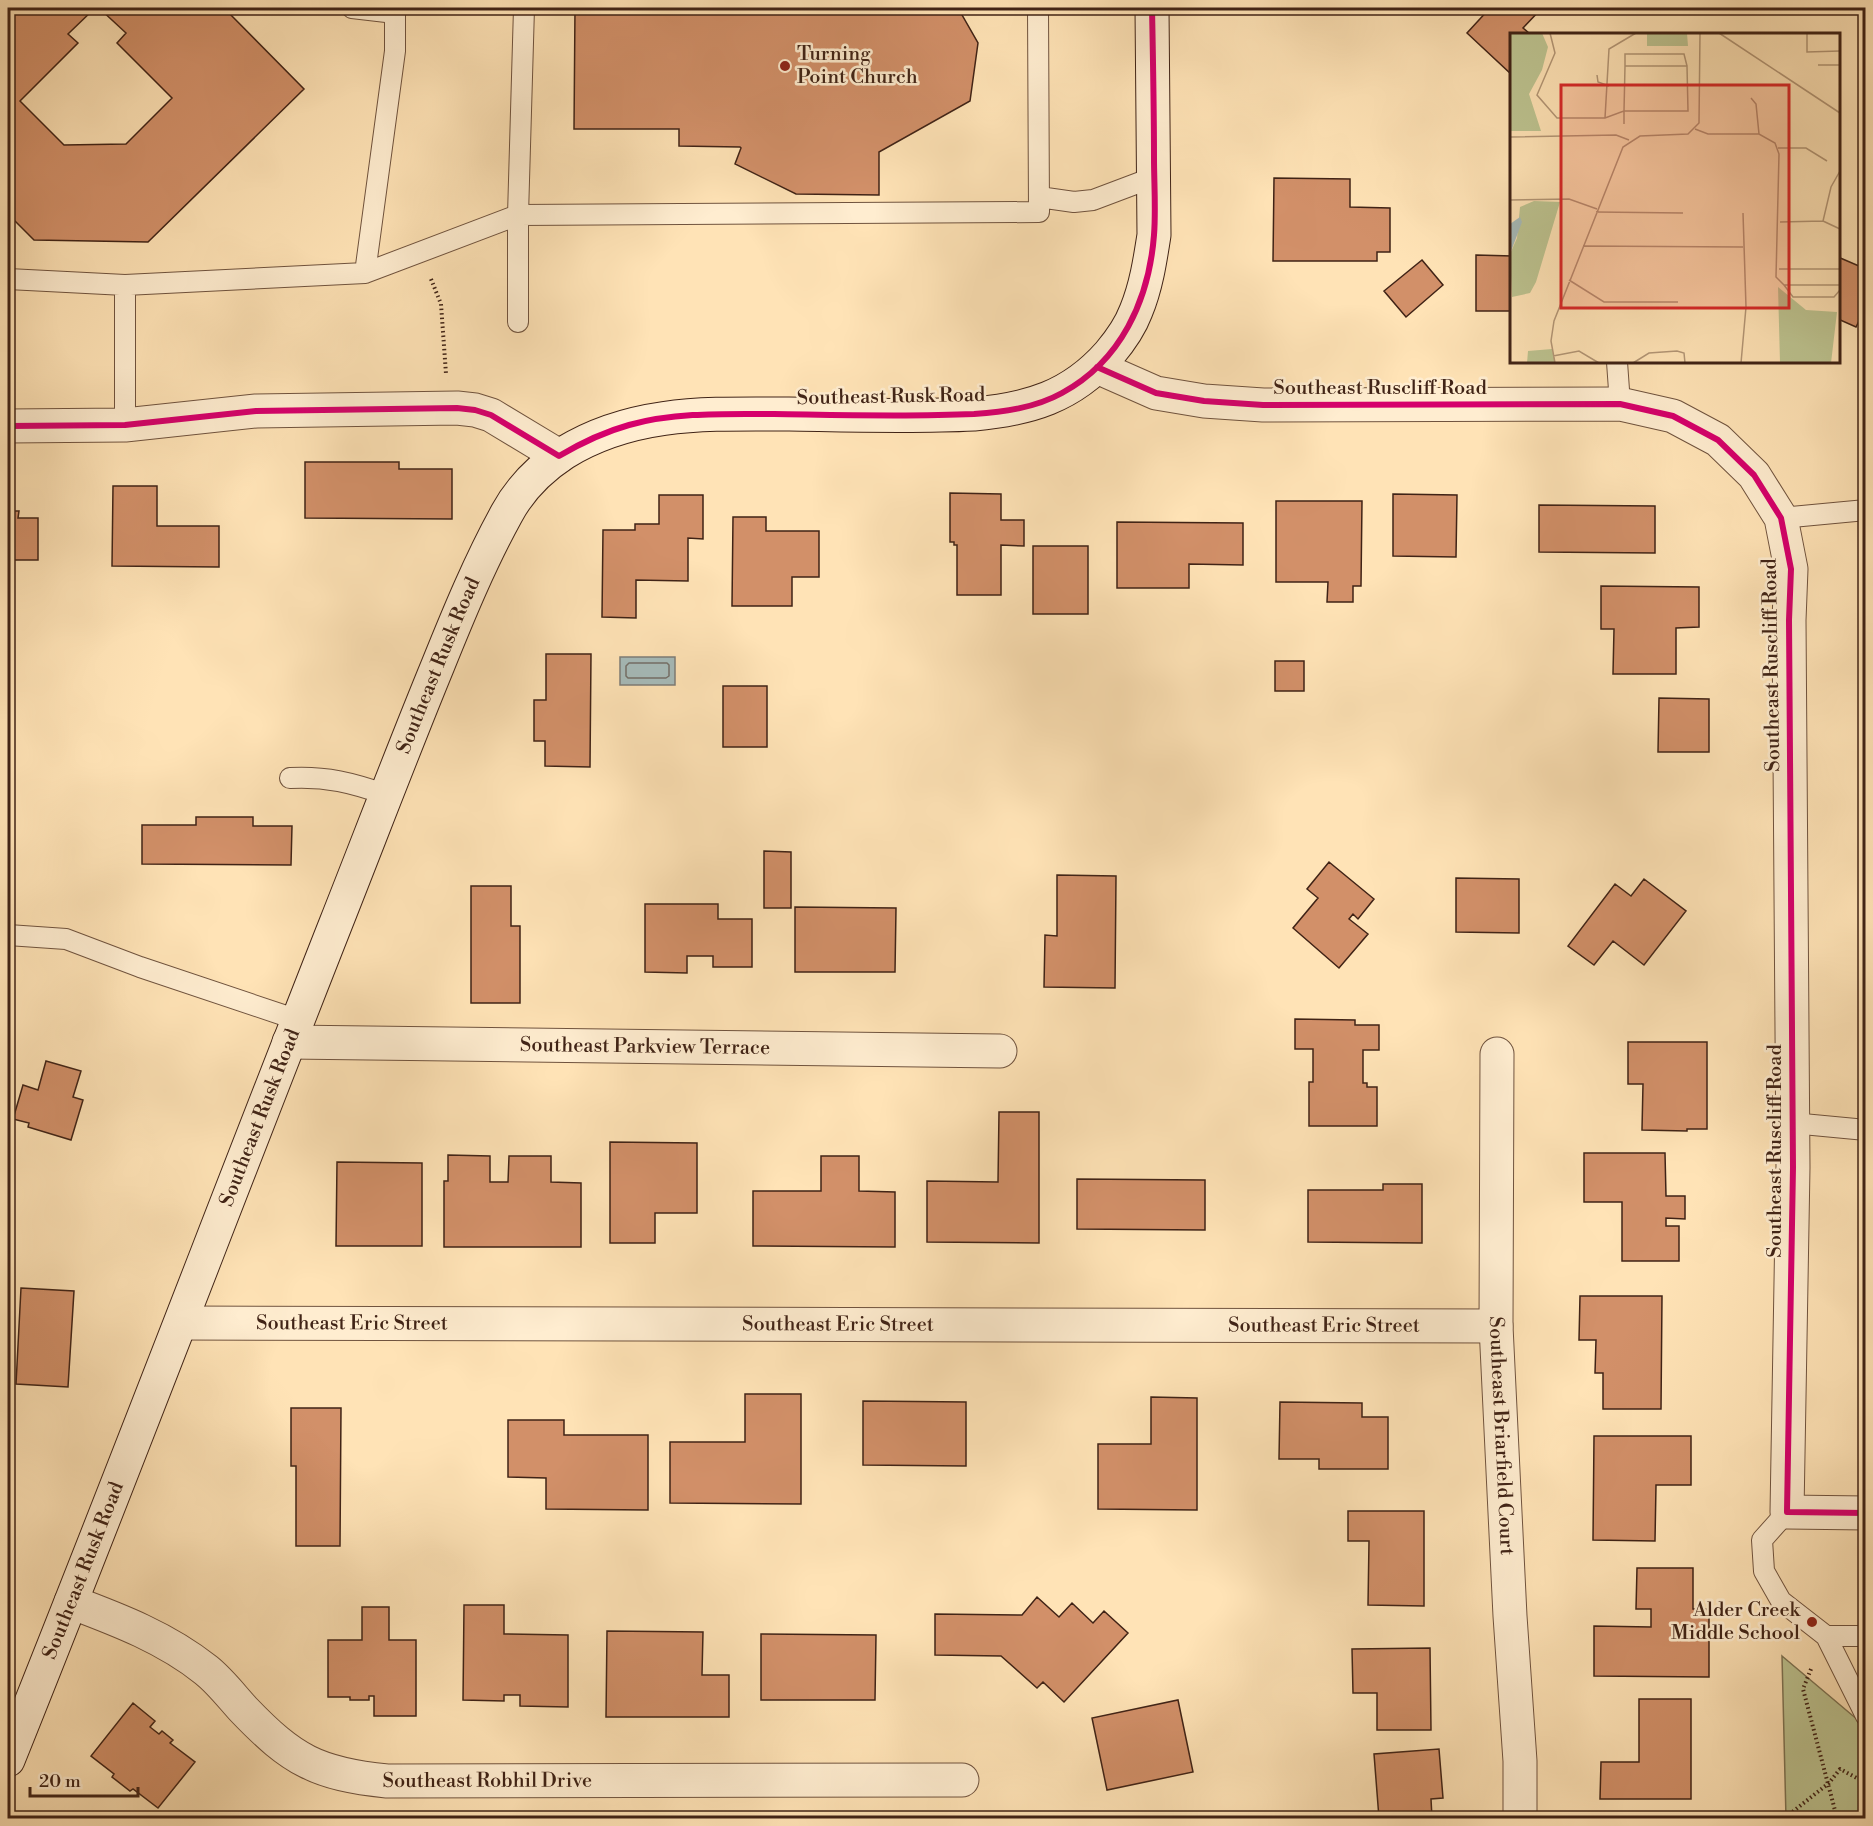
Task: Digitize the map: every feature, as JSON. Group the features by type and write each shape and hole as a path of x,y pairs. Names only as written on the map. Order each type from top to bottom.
{"street":[{"name":"Southeast Rusk Road","path":"8,1760 387,795 474,579 510,507 535,476 559,456 608,431 654,419 676,416 746,414 947,416 998,412 1043,401 1081,381 1115,347 1129,327 1145,287 1154,235 1152,8"},
{"name":"Southeast Ruscliff Road","path":"1097,367 1156,393 1204,401 1251,404 1620,404 1673,416 1718,440 1754,475 1781,518 1791,569 1789,631 1792,1260 1787,1512"},
{"path":"8,426 125,425 256,411 457,408 491,415 559,456"},
{"name":"Southeast Parkview Terrace","path":"294,1031 1000,1051"},
{"name":"Southeast Briarfield Court","path":"1497,1054 1496,1326 1510,1616 1520,1761 1520,1818"},
{"name":"Southeast Eric Street","path":"181,1323 1496,1326"},
{"path":"1787,1512 1866,1513"},
{"name":"Southeast Robhil Drive","path":"71,1602 119,1620 183,1654 208,1672 265,1732 293,1755 333,1773 354,1778 387,1781 962,1780"}],"lane":[{"path":"352,8 395,10 395,51 365,273"},
{"path":"518,322 518,215 524,8"},
{"path":"8,279 124,285 365,273 518,215 1039,212 1038,8"},
{"path":"1039,197 1074,202 1094,200 1154,177"},
{"path":"124,285 125,425"},
{"path":"1617,363 1620,404"},
{"path":"1781,518 1866,510"},
{"path":"290,778 314,777 353,783 387,795"},
{"path":"8,935 66,939 294,1031"},
{"path":"1792,1123 1866,1130"},
{"path":"1787,1512 1762,1540 1764,1571 1781,1601 1826,1636 1866,1716"},
{"path":"1826,1636 1866,1636"}],"path":[{"path":"419,253 441,304 446,381"},
{"path":"1826,1636 1803,1689 1837,1818"},
{"path":"1520,1818 1786,1818 1829,1783 1840,1769 1866,1783"}],"green space":[{"path":"1782,1656 1865,1726 1865,1818 1786,1818"}],"water":[{"path":"620,657 675,657 675,685 620,685"}],"building":[{"path":"8,8 95,8 68,34 78,43 20,101 64,145 126,144 172,98 117,43 126,33 99,8 224,8 304,89 148,242 34,240 8,214"},
{"path":"575,8 958,8 978,43 970,101 879,152 879,195 796,194 735,164 740,147 679,146 679,129 574,129"},
{"path":"1490,8 1542,8 1523,28 1529,33 1510,33 1510,73 1467,33"},
{"path":"1274,178 1350,179 1350,207 1390,208 1390,252 1377,252 1377,261 1273,261"},
{"path":"1476,255 1510,256 1510,311 1476,311"},
{"path":"1840,258 1866,269 1866,311 1856,327 1840,320"},
{"path":"1422,260 1443,285 1406,317 1384,291"},
{"path":"305,462 399,462 399,469 452,469 452,519 305,518"},
{"path":"113,486 157,486 157,526 219,526 219,567 112,566"},
{"path":"950,493 1001,494 1001,520 1024,520 1024,546 1001,545 1001,595 957,595 957,545 950,542"},
{"path":"1393,494 1457,495 1456,557 1393,556"},
{"path":"659,495 703,495 703,539 688,538 688,581 636,580 636,618 602,617 603,530 635,530 635,524 659,524"},
{"path":"1276,501 1362,501 1361,586 1353,586 1353,602 1327,602 1328,582 1276,582"},
{"path":"1539,505 1655,506 1655,553 1539,552"},
{"path":"8,511 19,511 18,518 38,518 38,560 8,560"},
{"path":"733,517 766,517 766,531 819,531 819,577 792,577 792,606 732,606"},
{"path":"1117,522 1243,523 1243,565 1189,564 1189,588 1117,588"},
{"path":"1033,546 1088,546 1088,614 1033,614"},
{"path":"1601,586 1699,587 1699,627 1676,628 1676,674 1613,674 1614,629 1601,629"},
{"path":"546,654 591,654 590,767 545,766 545,741 534,741 534,700 546,700"},
{"path":"1275,661 1304,661 1304,691 1275,691"},
{"path":"723,686 767,686 767,747 723,747"},
{"path":"1659,698 1709,699 1709,752 1658,752"},
{"path":"196,817 253,817 253,826 292,826 291,865 142,864 142,825 196,825"},
{"path":"764,851 791,852 791,908 764,908"},
{"path":"1329,862 1374,899 1358,919 1353,914 1349,919 1368,934 1339,968 1293,928 1318,898 1307,889"},
{"path":"1057,875 1116,876 1115,988 1044,987 1045,935 1057,936"},
{"path":"1456,878 1519,879 1519,933 1456,932"},
{"path":"1644,879 1686,911 1644,965 1613,941 1594,965 1568,946 1615,884 1631,896"},
{"path":"471,886 511,886 511,926 520,926 520,1003 471,1003"},
{"path":"645,904 718,904 718,919 752,919 752,967 713,967 713,956 687,956 687,973 645,972"},
{"path":"795,907 896,908 895,972 795,972"},
{"path":"1295,1019 1355,1020 1355,1025 1379,1025 1379,1050 1363,1050 1363,1083 1367,1083 1367,1087 1377,1087 1377,1126 1309,1126 1309,1082 1313,1082 1313,1049 1295,1049"},
{"path":"1628,1042 1707,1042 1707,1129 1642,1130 1643,1084 1628,1084"},
{"path":"46,1061 81,1071 73,1097 83,1100 71,1140 28,1127 29,1123 13,1119 23,1085 38,1090"},
{"path":"999,1112 1039,1112 1039,1243 927,1242 927,1181 998,1182"},
{"path":"610,1142 697,1143 697,1213 655,1213 655,1243 610,1243"},
{"path":"1584,1153 1665,1153 1666,1196 1685,1196 1685,1219 1666,1218 1666,1226 1679,1226 1679,1261 1622,1261 1622,1202 1584,1202"},
{"path":"448,1155 490,1156 490,1182 508,1182 509,1156 551,1156 551,1182 581,1183 581,1247 444,1247 444,1181 448,1181"},
{"path":"821,1156 859,1156 859,1191 895,1192 895,1247 753,1246 753,1191 821,1191"},
{"path":"337,1162 422,1163 422,1246 336,1246"},
{"path":"1077,1179 1205,1180 1205,1230 1077,1229"},
{"path":"1383,1184 1422,1184 1422,1243 1308,1242 1308,1190 1383,1190"},
{"path":"21,1288 74,1291 68,1387 16,1384"},
{"path":"1580,1296 1662,1296 1661,1409 1603,1409 1603,1373 1595,1373 1596,1340 1579,1340"},
{"path":"745,1394 801,1394 801,1504 670,1503 670,1442 745,1442"},
{"path":"1151,1397 1197,1398 1197,1510 1098,1509 1098,1444 1151,1444"},
{"path":"863,1401 966,1402 966,1466 863,1465"},
{"path":"1280,1402 1362,1403 1362,1417 1388,1417 1388,1469 1319,1469 1319,1459 1279,1459"},
{"path":"291,1408 341,1408 340,1546 296,1546 296,1466 291,1466"},
{"path":"508,1420 564,1420 564,1435 648,1435 648,1510 546,1509 546,1478 508,1477"},
{"path":"1594,1436 1691,1436 1691,1485 1656,1485 1655,1541 1593,1540"},
{"path":"1348,1511 1424,1511 1424,1606 1368,1605 1369,1541 1348,1541"},
{"path":"1637,1568 1693,1568 1693,1609 1709,1609 1709,1677 1594,1676 1594,1626 1651,1627 1651,1609 1636,1609"},
{"path":"1037,1597 1059,1617 1072,1603 1093,1623 1104,1611 1128,1633 1064,1702 1043,1682 1037,1688 1001,1656 935,1655 935,1614 1022,1615"},
{"path":"464,1605 504,1605 504,1634 568,1635 568,1707 520,1706 520,1695 504,1695 504,1701 463,1700"},
{"path":"362,1607 389,1607 389,1640 416,1640 416,1716 374,1716 374,1696 369,1696 369,1700 328,1697 328,1640 362,1640"},
{"path":"607,1631 703,1632 702,1675 729,1675 729,1717 606,1717"},
{"path":"761,1634 876,1635 875,1700 761,1700"},
{"path":"1430,1648 1431,1730 1377,1730 1377,1693 1353,1693 1352,1649"},
{"path":"1639,1699 1691,1699 1691,1799 1600,1799 1601,1762 1639,1762"},
{"path":"1178,1700 1193,1772 1107,1790 1092,1718"},
{"path":"133,1703 155,1721 150,1727 159,1734 162,1731 173,1740 170,1743 195,1762 158,1808 133,1789 130,1791 112,1777 114,1774 91,1756"},
{"path":"1439,1749 1443,1798 1431,1799 1432,1818 1379,1818 1374,1754"}],"cycle path":[{"path":"8,426 125,425 256,411 457,408 491,415 559,456 611,431 665,418 719,414 899,416 974,414 1030,406 1052,398 1083,380 1116,346 1128,326 1146,283 1155,216 1152,8"},
{"path":"1097,367 1156,393 1204,401 1263,405 1620,404 1673,416 1718,440 1754,475 1781,518 1791,569 1789,620 1793,1167 1787,1512 1866,1513"}],"place":[{"name":"Turning Point Church","path":"785,66"},
{"name":"Alder Creek Middle School","path":"1812,1622"}]}
